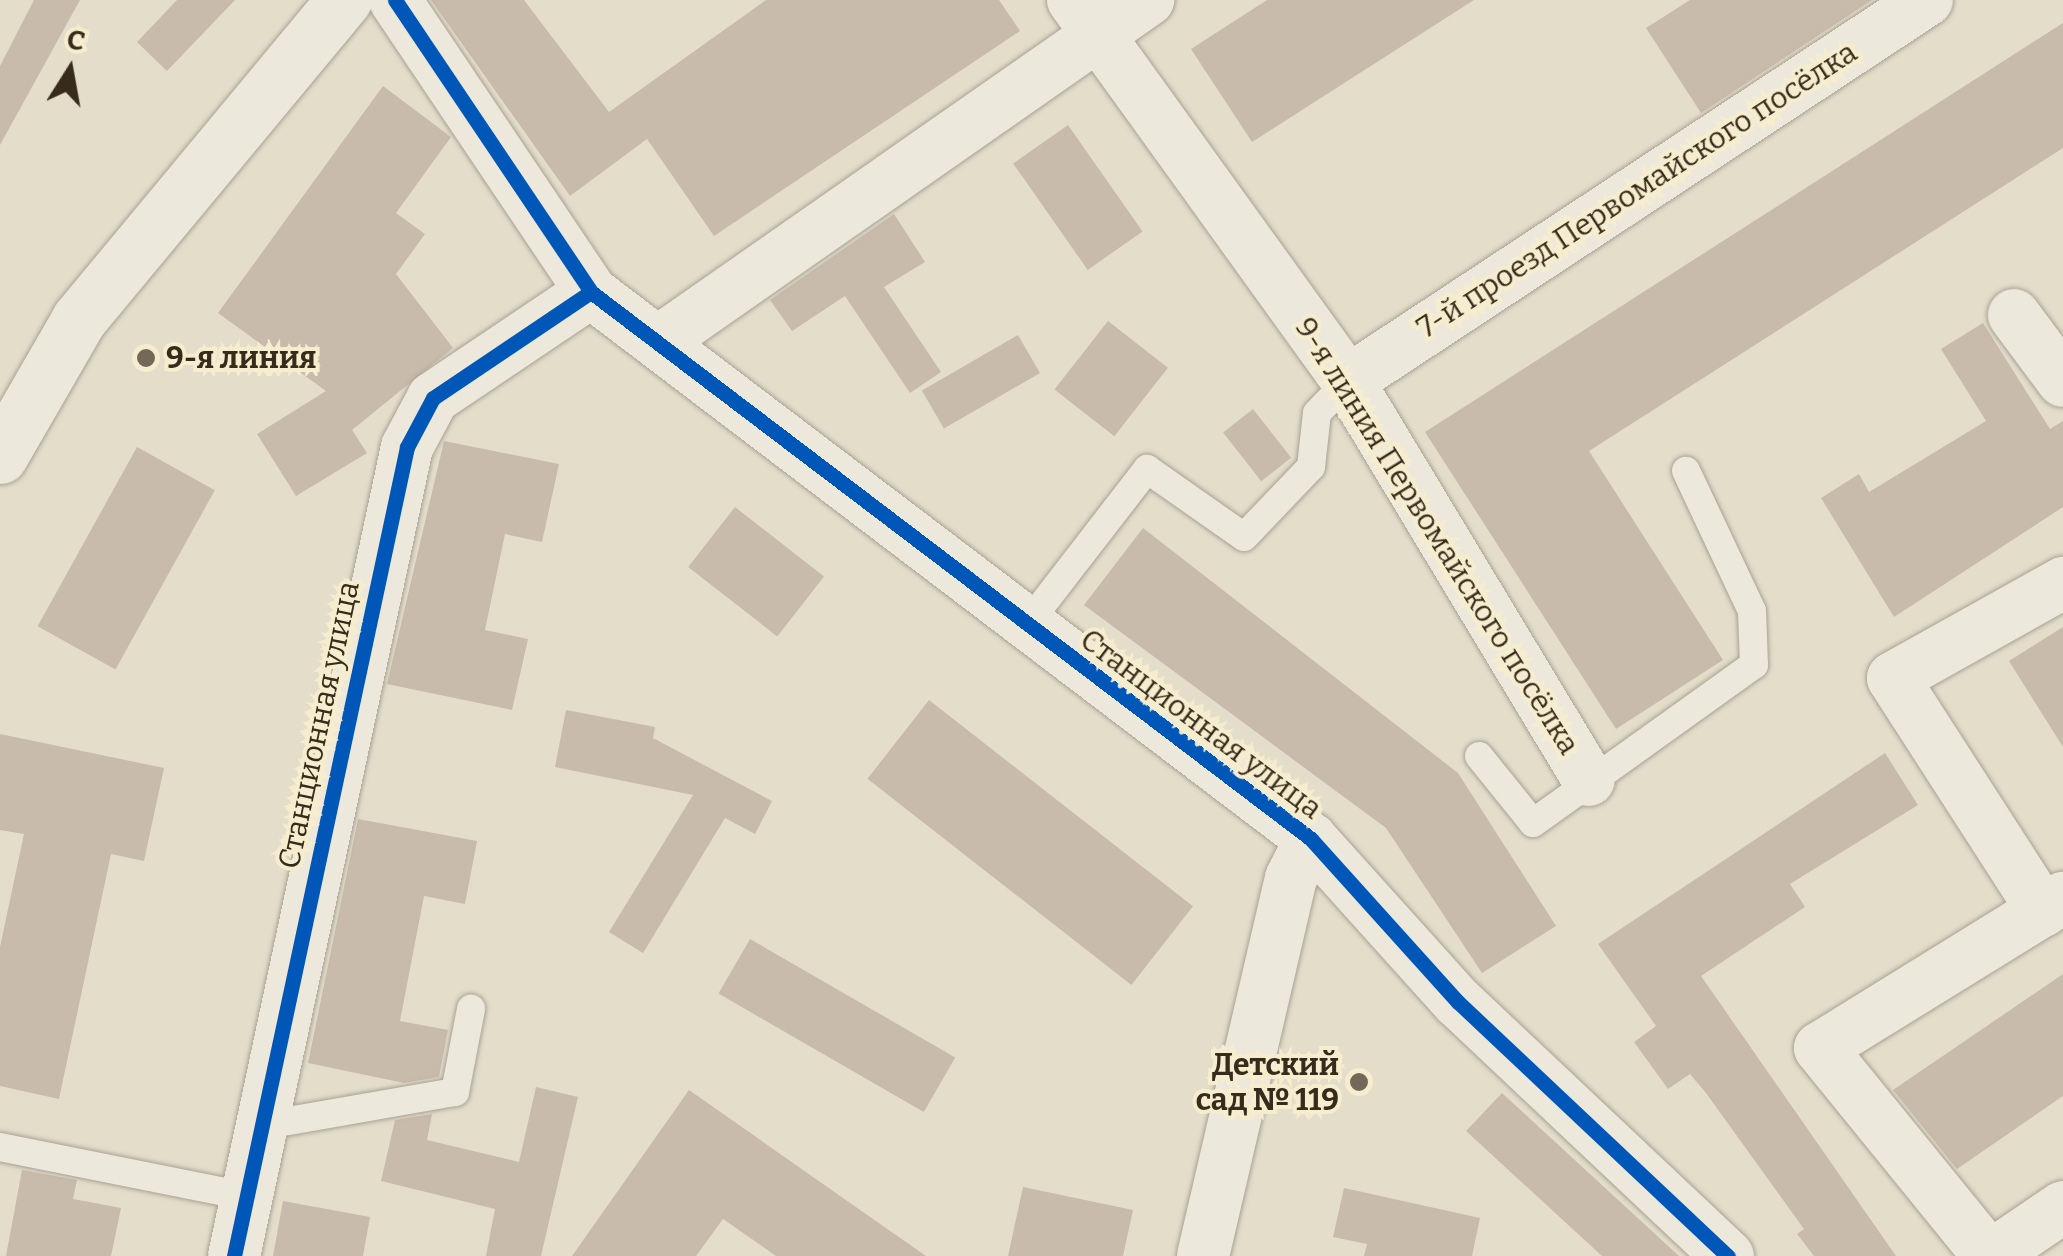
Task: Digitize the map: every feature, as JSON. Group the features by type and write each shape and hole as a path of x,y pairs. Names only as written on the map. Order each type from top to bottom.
{"main road":[{"path":"0,456 79,319 344,0"}],"street":[{"name":"Станционная улица","path":"395,0 591,292 1025,627 1311,839 1458,1002 1728,1256"},
{"path":"658,342 1085,18 1148,0"},
{"name":"7-й проезд Первомайского посёлка","path":"1348,382 1927,0"},
{"name":"9-я линия Первомайского посёлка","path":"1085,18 1348,382 1589,780"},
{"name":"Станционная улица","path":"234,1256 407,448 433,398 591,292"},
{"path":"2014,314 2063,380"},
{"path":"2063,583 1893,678 2053,905 1820,1048 1990,1256 2063,1207"},
{"path":"1203,1256 1291,878 1311,839"}],"lane":[{"path":"1025,627 1148,469 1244,537 1312,467 1318,413 1348,382"},
{"path":"1479,756 1533,823 1754,666 1752,612 1686,472"},
{"path":"260,1126 455,1092 471,1010"},
{"path":"0,1147 246,1196"}],"building":[{"path":"34,0 80,0 0,145 0,66"},
{"path":"177,0 235,0 167,71 137,42"},
{"path":"431,0 524,0 609,112 766,0 999,0 1020,31 714,236 647,139 570,196"},
{"path":"1267,0 1474,0 1252,142 1191,49"},
{"path":"1690,0 1872,0 1701,113 1646,28"},
{"path":"2063,23 2063,148 1589,451 1723,660 1616,729 1425,432"},
{"path":"383,86 451,137 396,213 425,234 396,274 453,348 352,430 367,453 296,496 257,434 326,391 218,313"},
{"path":"1068,125 1143,231 1088,270 1013,163"},
{"path":"894,214 925,262 884,287 941,372 910,393 845,296 792,331 770,300"},
{"path":"1108,321 1168,368 1114,436 1054,390"},
{"path":"1983,323 2050,429 2063,421 2063,507 1894,617 1821,498 1859,474 1869,492 1986,421 1941,349"},
{"path":"1018,335 1040,373 944,429 922,391"},
{"path":"1253,409 1291,458 1261,481 1223,432"},
{"path":"444,441 559,464 542,542 505,534 485,630 528,639 512,710 387,684"},
{"path":"137,447 215,490 115,669 38,626"},
{"path":"735,507 824,577 777,636 688,567"},
{"path":"1143,528 1458,773 1556,926 1482,973 1386,828 1084,605"},
{"path":"2063,627 2063,747 2009,661"},
{"path":"929,700 1193,906 1131,985 867,779"},
{"path":"566,710 655,727 653,738 772,801 755,834 725,818 643,953 609,932 693,795 555,767"},
{"path":"0,734 164,768 144,861 111,854 59,1099 0,1086 0,947 24,834 0,830"},
{"path":"1885,753 1918,805 1790,884 1805,907 1701,976 1896,1256 1814,1256 1797,1234 1804,1229 1706,1093 1690,1074 1668,1089 1634,1042 1656,1026 1598,944"},
{"path":"358,819 477,841 465,904 424,896 400,1021 448,1030 439,1077 404,1083 308,1063"},
{"path":"750,939 955,1058 924,1112 718,994"},
{"path":"2063,974 2063,1096 1957,1169 1893,1090"},
{"path":"536,1087 578,1097 541,1256 486,1256 495,1209 381,1181 395,1120 432,1114 427,1140 519,1162"},
{"path":"689,1090 926,1256 776,1256 723,1219 696,1256 572,1256"},
{"path":"1502,1093 1679,1256 1602,1256 1466,1131"},
{"path":"22,1170 77,1180 73,1199 121,1208 111,1256 6,1256"},
{"path":"1023,1187 1133,1210 1123,1256 1008,1256"},
{"path":"1344,1188 1480,1218 1472,1256 1364,1256 1367,1244 1333,1237"},
{"path":"283,1201 370,1217 363,1256 273,1256"}],"cycle path":[{"path":"395,0 591,292 1311,839 1458,1002 1728,1256"},
{"path":"234,1256 407,447 433,398 591,292"}],"place":[{"name":"9-я линия","path":"146,358"},
{"name":"Детский сад № 119","path":"1359,1082"}]}
